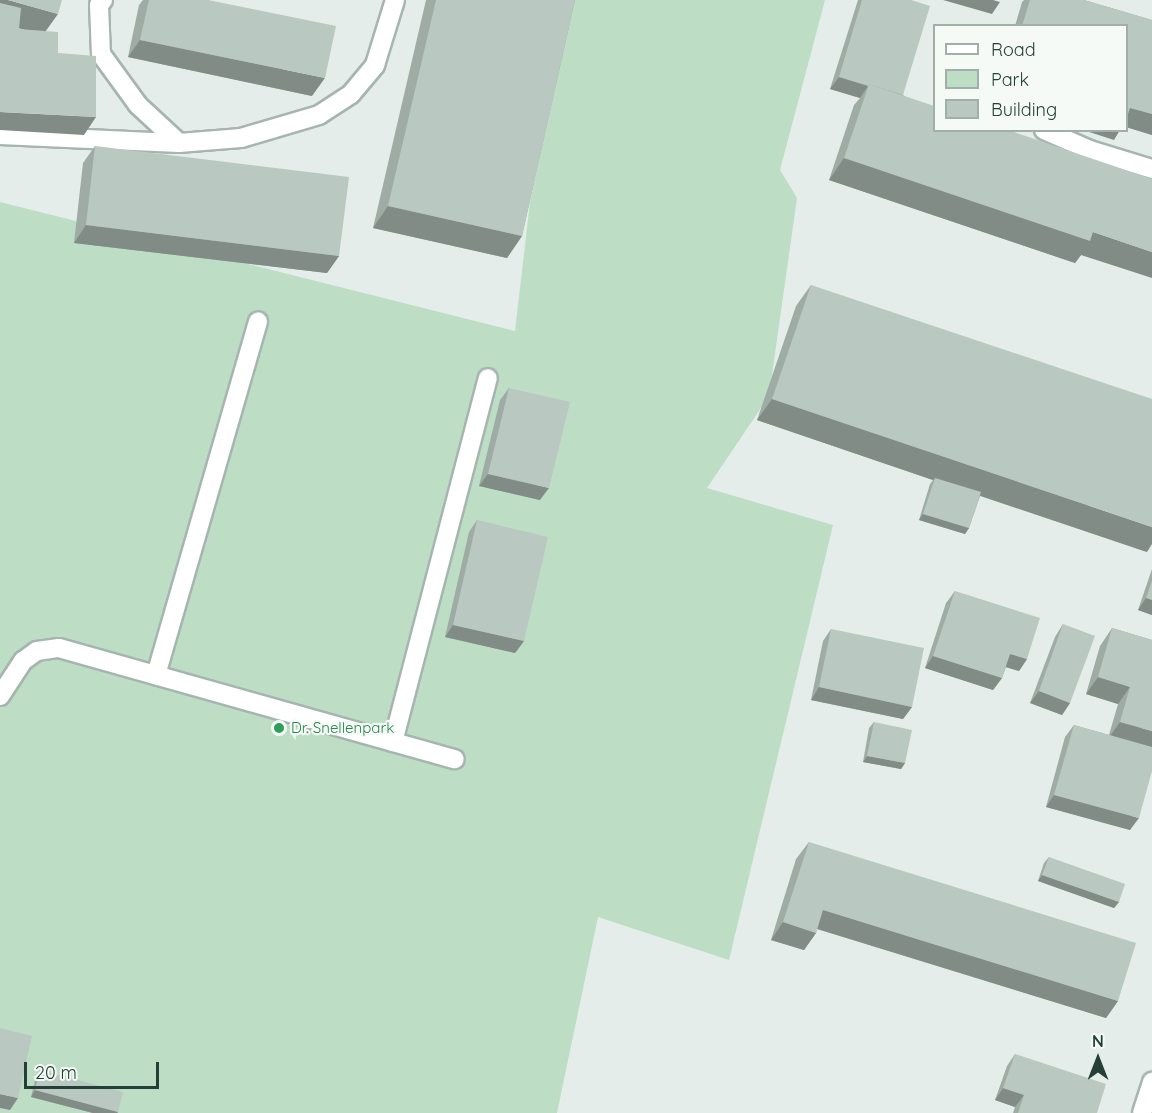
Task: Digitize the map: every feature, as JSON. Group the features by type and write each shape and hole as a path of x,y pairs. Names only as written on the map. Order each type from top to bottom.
{"street":[{"path":"103,0 99,6 101,54 138,105 179,143"},
{"path":"0,135 179,143 241,138 318,115 351,94 375,65 395,0"},
{"path":"1050,132 1152,169"},
{"path":"156,675 258,321"},
{"path":"393,742 488,378"},
{"path":"0,696 23,661 37,651 59,648 454,759"},
{"path":"1142,1113 1152,1082"}],"green space":[{"name":"Dr. Snellenpark","path":"574,0 825,0 780,170 797,198 769,396 707,488 833,525 729,960 598,917 557,1113 0,1113 0,202 515,331 530,202"}],"building":[{"path":"8,0 62,0 58,14"},
{"path":"149,0 208,0 336,26 325,78 140,40"},
{"path":"436,0 575,0 522,236 388,206"},
{"path":"862,0 911,0 930,6 903,95 839,77"},
{"path":"1030,0 1084,0 1152,20 1152,114 1130,108 1128,114 1128,24 1023,24"},
{"path":"0,3 21,8 19,29 58,32 58,53 96,56 96,117 0,112"},
{"path":"869,84 933,106 933,132 1014,132 1152,179 1152,252 1093,232 1090,241 844,158"},
{"path":"95,146 349,177 339,256 86,225"},
{"path":"811,285 1152,399 1152,527 772,399"},
{"path":"509,388 570,402 549,488 488,474"},
{"path":"935,478 981,492 969,528 923,514"},
{"path":"477,520 548,537 524,641 453,625"},
{"path":"1152,581 1152,600 1146,598"},
{"path":"955,591 1040,618 1027,659 1010,654 1002,678 933,656"},
{"path":"1063,624 1095,636 1070,703 1039,691"},
{"path":"1112,628 1152,640 1152,731 1120,722 1130,687 1098,677"},
{"path":"831,629 924,648 912,707 819,687"},
{"path":"874,722 912,730 905,763 867,756"},
{"path":"1074,725 1152,747 1152,771 1139,818 1054,795"},
{"path":"809,842 1136,943 1118,1001 823,910 816,933 783,922"},
{"path":"1049,857 1125,884 1119,902 1042,875"},
{"path":"0,1028 32,1036 18,1098 0,1094"},
{"path":"1015,1054 1106,1084 1097,1113 1018,1113 1024,1095 1003,1088"},
{"path":"40,1070 123,1092 118,1112 35,1090"}],"place":[{"name":"Dr. Snellenpark","path":"279,728"}]}
